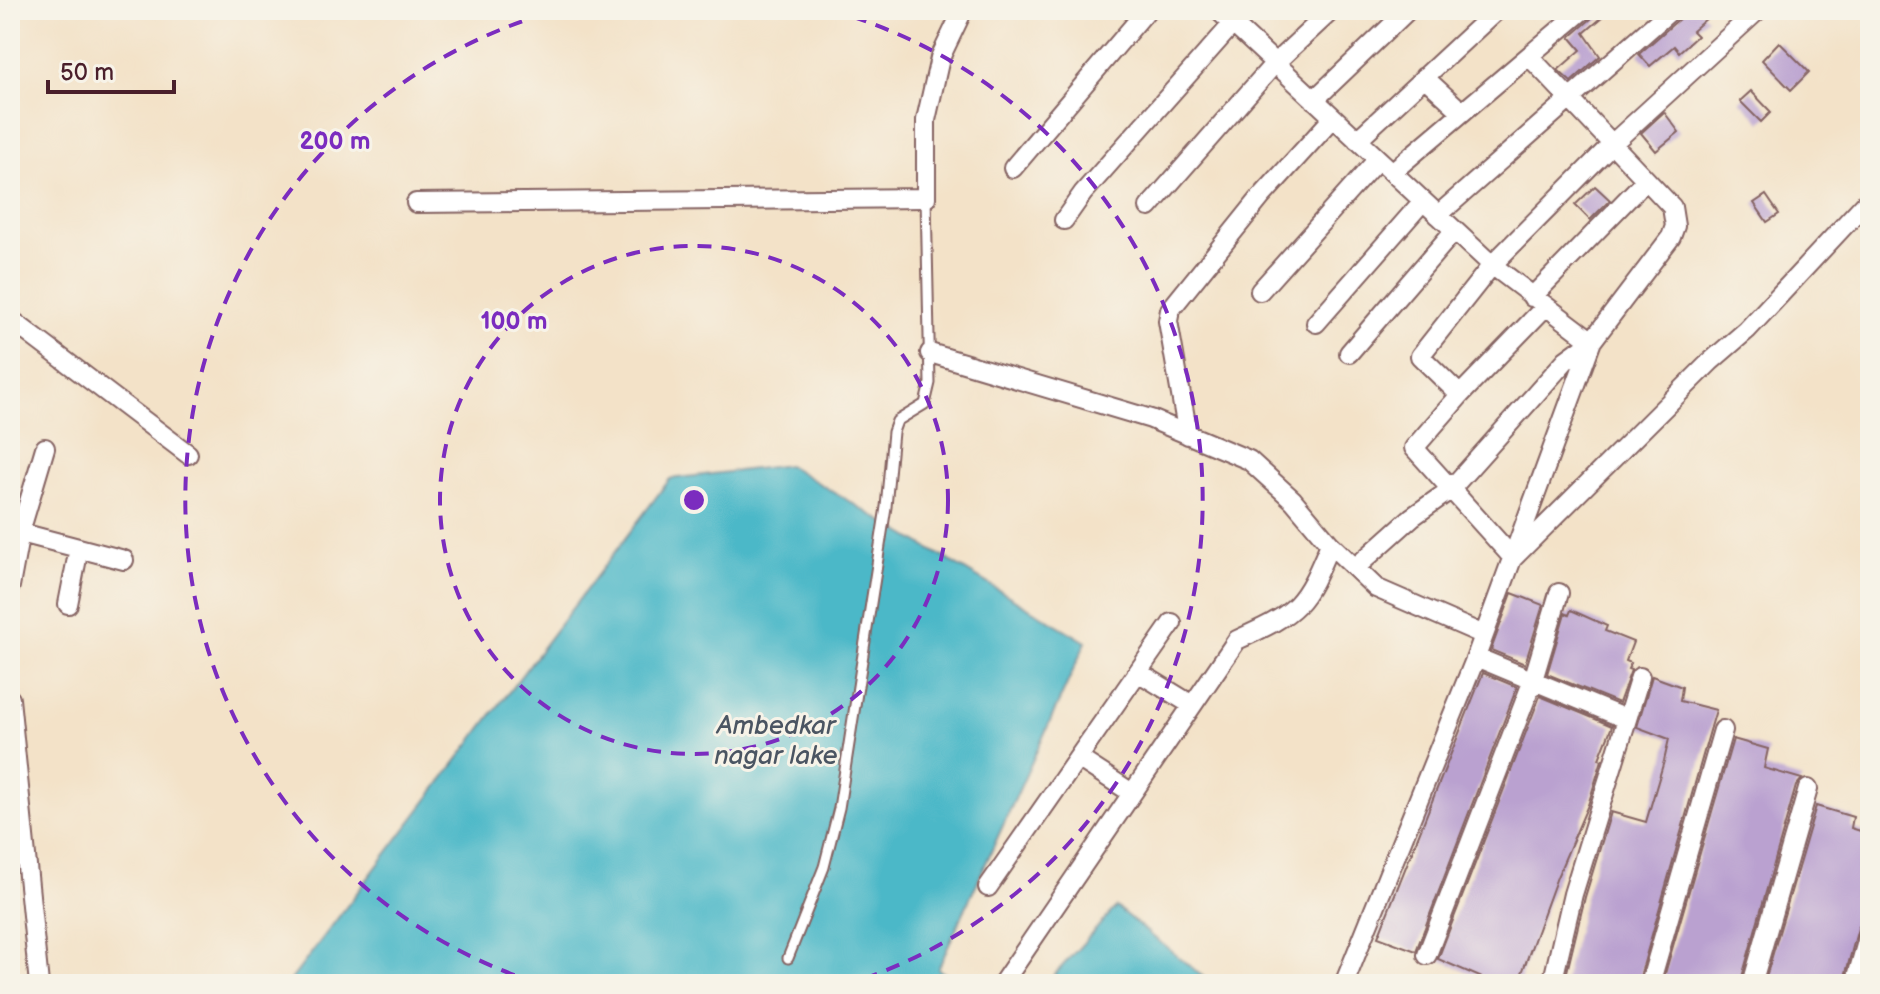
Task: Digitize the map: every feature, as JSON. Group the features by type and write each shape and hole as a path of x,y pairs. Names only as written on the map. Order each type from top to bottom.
{"street":[{"path":"416,203 926,198 926,120 940,58 963,10"},
{"path":"1013,168 1147,10"},
{"path":"1149,207 1275,63 1332,10"},
{"path":"1314,100 1408,10"},
{"path":"1357,140 1497,10"},
{"path":"1392,172 1583,10"},
{"path":"1438,215 1671,10"},
{"path":"1460,395 1420,356 1492,265 1613,143 1751,12"},
{"path":"1064,220 1231,14 1275,63 1454,231 1492,265 1592,341"},
{"path":"1355,568 1412,517 1450,490 1566,360 1592,341 1671,237 1675,226 1672,207 1529,56"},
{"path":"1424,77 1462,112"},
{"path":"1188,435 1168,321 1170,310 1261,197 1333,118"},
{"path":"1260,291 1378,159"},
{"path":"1513,558 1414,448 1646,180"},
{"path":"1513,558 1710,362 1747,330 1870,198"},
{"path":"1316,323 1423,201"},
{"path":"1349,353 1454,231"},
{"path":"10,319 188,454"},
{"path":"1345,980 1476,657 1592,341"},
{"path":"930,353 1151,419 1249,460 1293,500 1330,544 1376,588 1484,635"},
{"path":"10,586 15,531 45,448"},
{"path":"15,531 124,560"},
{"path":"1002,984 1237,640 1275,623 1298,606 1312,587 1330,544"},
{"path":"68,604 79,548"},
{"path":"1427,955 1533,680 1559,593"},
{"path":"988,887 1172,623"},
{"path":"1476,657 1626,719"},
{"path":"1138,672 1192,705"},
{"path":"1552,984 1573,894 1640,677"},
{"path":"10,699 17,826 39,984"},
{"path":"1650,984 1723,730"},
{"path":"1078,758 1132,793"},
{"path":"1752,984 1808,789"},
{"path":"1855,984 1870,931"}],"lane":[{"path":"788,958 824,867 839,808 886,507 893,432 897,421 925,404 930,383 926,198"}],"water":[{"name":"Ambedkar nagar lake","path":"788,465 1086,642 938,969 960,984 288,984 670,479"},
{"path":"1116,907 1212,984 1046,984"}],"building":[{"path":"1595,10 1611,10 1584,33 1600,56 1571,82 1558,70 1581,50 1570,37 1591,19"},
{"path":"1683,10 1700,10 1707,18 1692,31 1697,36 1679,52 1674,46 1650,66 1639,54 1679,19"},
{"path":"1779,42 1809,72 1791,90 1762,60"},
{"path":"1751,91 1771,112 1761,122 1740,101"},
{"path":"1664,112 1679,132 1656,151 1641,133"},
{"path":"1595,186 1610,200 1590,220 1575,205"},
{"path":"1766,195 1779,214 1767,222 1754,203"},
{"path":"1512,593 1543,605 1525,664 1491,650"},
{"path":"1571,610 1607,626 1605,631 1633,642 1626,661 1631,663 1628,669 1631,670 1619,703 1547,674 1565,613 1569,615"},
{"path":"1483,673 1517,687 1416,951 1378,937"},
{"path":"1652,676 1682,687 1680,701 1716,710 1638,984 1564,984 1585,897 1611,812 1646,822 1664,761 1669,739 1637,727"},
{"path":"1540,696 1612,726 1599,759 1602,760 1588,805 1557,877 1520,984 1496,984 1438,959"},
{"path":"1733,739 1768,749 1764,768 1802,779 1796,786 1740,984 1662,984"},
{"path":"1816,806 1853,817 1851,828 1870,834 1870,919 1858,928 1843,984 1764,984"}]}
